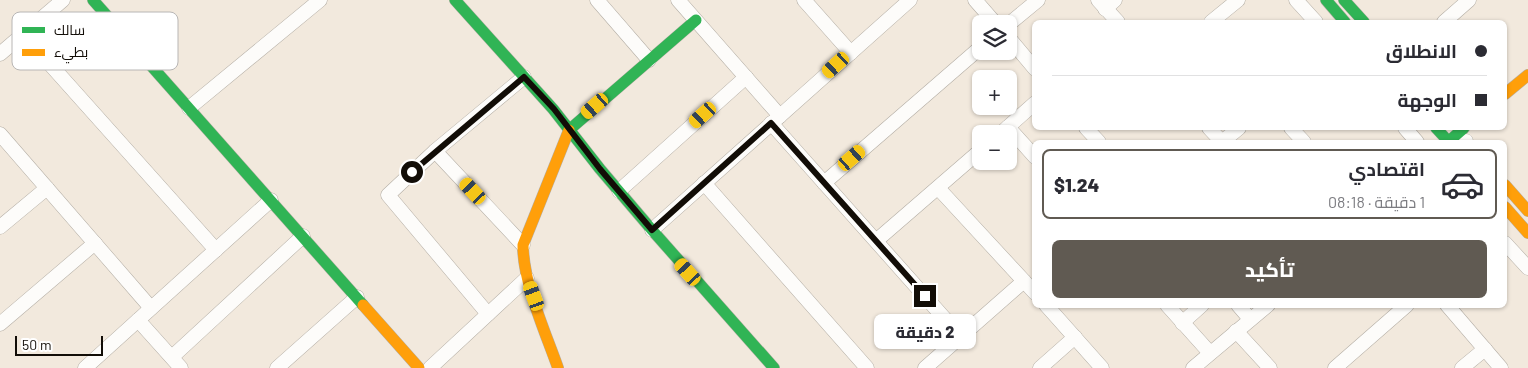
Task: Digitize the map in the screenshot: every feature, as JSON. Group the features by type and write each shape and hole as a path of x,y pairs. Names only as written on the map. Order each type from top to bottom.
{"street":[{"path":"49,12 63,0"},
{"path":"92,0 103,12"},
{"path":"189,108 320,0"},
{"path":"455,0 554,109 568,129 652,230 774,368"},
{"path":"597,0 649,60"},
{"path":"678,0 746,77 824,183 877,240 961,337"},
{"path":"804,0 851,53"},
{"path":"652,230 910,0"},
{"path":"975,0 988,15"},
{"path":"1017,17 1038,0"},
{"path":"1213,20 1238,0"},
{"path":"1296,0 1314,20"},
{"path":"1326,0 1343,20"},
{"path":"1446,20 1469,0"},
{"path":"1348,1 1362,20"},
{"path":"1106,3 1117,20"},
{"path":"558,368 527,278 523,260 523,245 568,129 696,20"},
{"path":"0,54 12,44"},
{"path":"1017,47 1032,65"},
{"path":"824,183 972,55"},
{"path":"55,70 216,250"},
{"path":"155,70 419,368"},
{"path":"1507,92 1528,75"},
{"path":"488,314 388,198 389,193 435,151 524,77"},
{"path":"619,191 746,77"},
{"path":"1010,125 1032,106"},
{"path":"1088,130 1097,140"},
{"path":"1211,130 1220,140"},
{"path":"1224,140 1237,130"},
{"path":"1293,130 1302,140"},
{"path":"1407,130 1415,140"},
{"path":"1438,130 1446,140"},
{"path":"0,134 151,308"},
{"path":"1017,141 1032,154"},
{"path":"435,151 523,245"},
{"path":"877,240 972,158"},
{"path":"704,183 867,368"},
{"path":"1507,187 1528,212"},
{"path":"0,227 47,188"},
{"path":"939,188 1032,290"},
{"path":"85,368 271,200"},
{"path":"1507,209 1528,233"},
{"path":"172,357 303,236"},
{"path":"0,324 95,243"},
{"path":"1507,245 1528,268"},
{"path":"430,368 527,278"},
{"path":"925,368 1024,281"},
{"path":"277,368 357,296"},
{"path":"1049,308 1102,368"},
{"path":"1169,308 1210,353"},
{"path":"1182,323 1199,308"},
{"path":"1241,308 1250,319"},
{"path":"1193,368 1264,308"},
{"path":"1334,368 1404,308"},
{"path":"1450,308 1501,368"},
{"path":"138,320 181,368"},
{"path":"1236,331 1270,368"},
{"path":"1040,368 1075,337"},
{"path":"1462,368 1485,349"}],"traffic: fast":[{"path":"93,0 104,12"},
{"path":"455,0 553,109 600,169 652,230 774,368"},
{"path":"1326,0 1343,20"},
{"path":"1344,0 1362,20"},
{"path":"569,130 696,20"},
{"path":"155,70 363,305"},
{"path":"1438,130 1447,140"},
{"path":"1450,140 1462,130"}],"traffic: slow":[{"path":"1507,92 1528,75"},
{"path":"558,368 531,291 524,260 523,245 569,130"},
{"path":"1507,187 1528,211"},
{"path":"1507,209 1528,233"},
{"path":"363,305 419,368"}],"route":[{"path":"412,172 524,77 554,109 600,169 652,230 771,123 925,296"}]}
